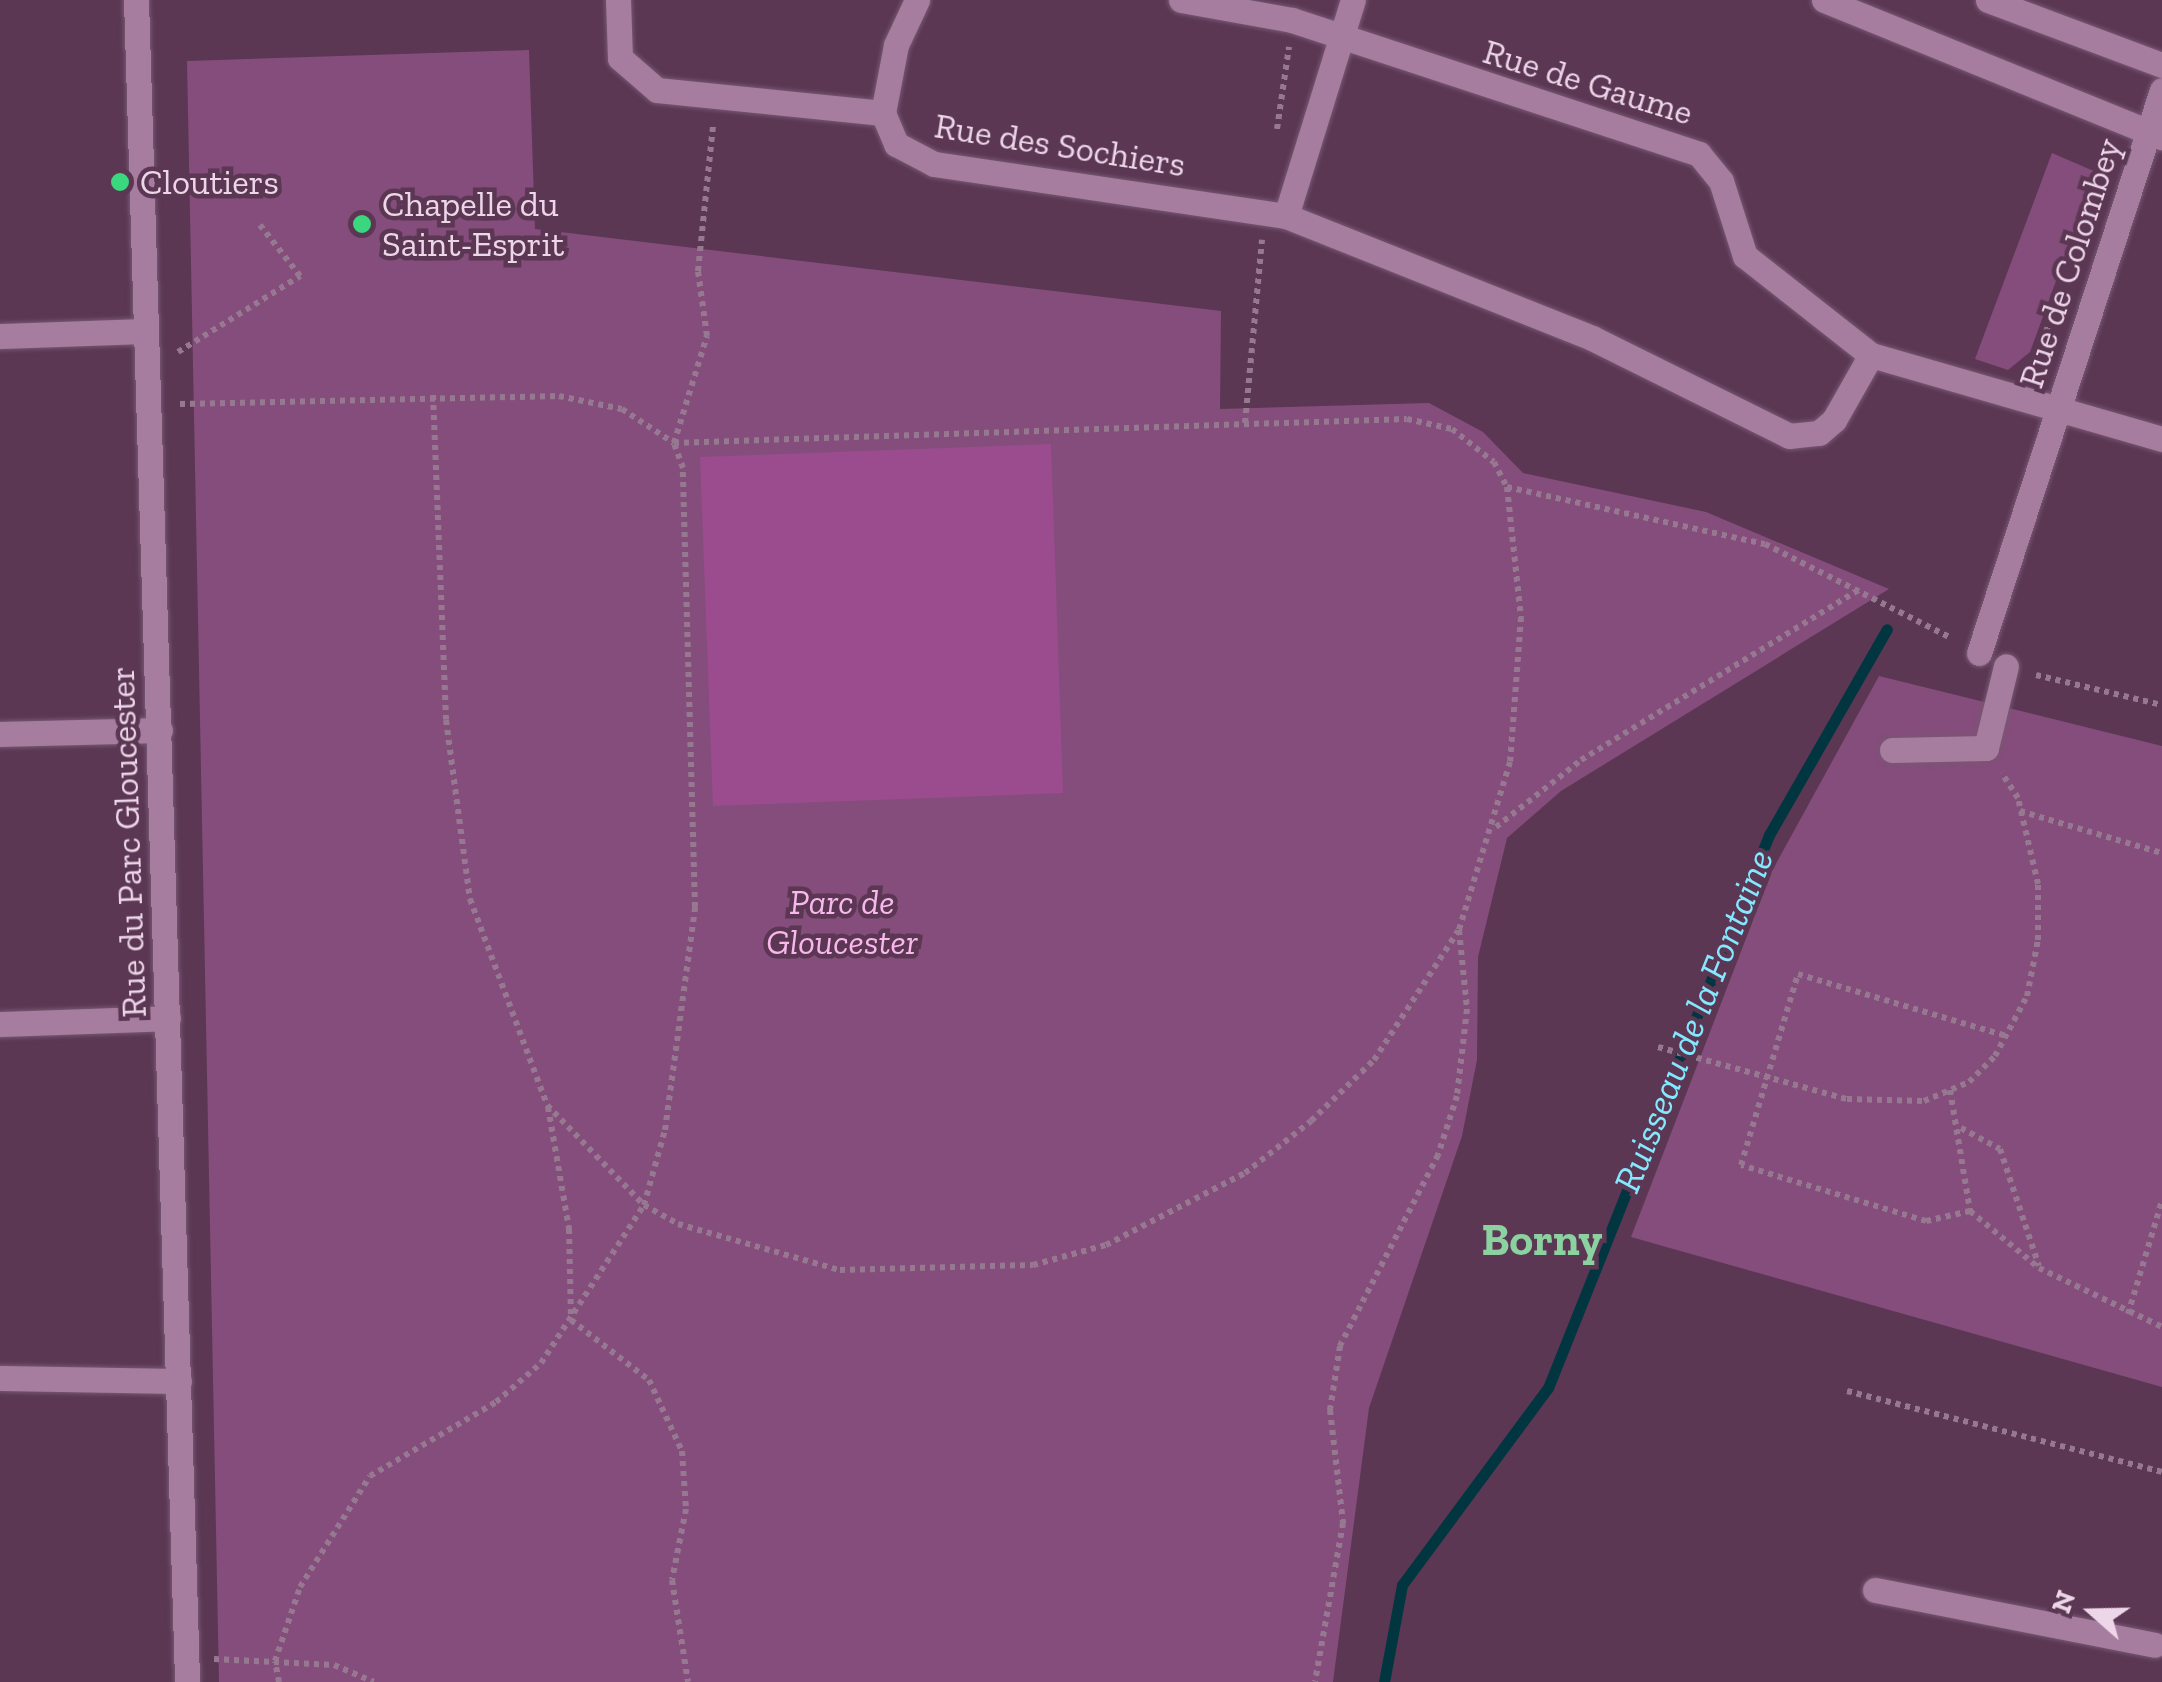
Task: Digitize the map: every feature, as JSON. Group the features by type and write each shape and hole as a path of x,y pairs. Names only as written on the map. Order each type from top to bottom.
{"street":[{"name":"Rue du Parc Gloucester","path":"136,0 187,1682"},
{"path":"618,0 628,73 657,90 883,114 896,45 917,0"},
{"name":"Rue de Gaume","path":"1181,0 1292,20 1344,41 1699,154 1721,181 1745,256 1872,355 2053,411"},
{"path":"1286,216 1354,0"},
{"path":"1824,0 2156,135"},
{"path":"1988,0 2162,65"},
{"name":"Rue de Colombey","path":"2162,90 2156,135 2053,411 2162,439"},
{"name":"Rue des Sochiers","path":"883,114 896,144 934,164 1286,216 1592,338 1789,436 1819,433 1834,420 1872,355"},
{"path":"0,336 146,331"},
{"path":"1979,653 2053,411"},
{"path":"1892,750 1986,748 2006,666"},
{"path":"0,734 160,730"},
{"path":"0,1024 168,1018"},
{"path":"0,1378 179,1381"},
{"path":"1875,1590 2156,1645"}],"path":[{"path":"279,1682 275,1660 300,1587 370,1476 496,1402 571,1320 644,1205 684,1032 695,907 683,468 674,443 706,336 698,270 716,96"},
{"path":"147,368 300,276 260,225"},
{"path":"434,395 457,822 503,1004 548,1105 569,1229 571,1320"},
{"path":"214,404 434,395 577,399 622,409 674,443 1407,419 1476,445 1507,487 1521,617 1495,828 1458,930 1374,1060 1311,1121 1245,1174 1106,1245 1033,1265 840,1270 721,1242 644,1205 548,1105"},
{"path":"1507,487 1732,534 1862,588 1979,653"},
{"path":"1495,828 1581,760 1862,588"},
{"path":"2006,666 2162,705"},
{"path":"1658,1047 1765,1081 1847,1099 1924,1100 1969,1082 2006,1036 2028,996 2038,940 2038,884 2020,811 1986,748"},
{"path":"2020,811 2162,853"},
{"path":"1316,1682 1344,1523 1330,1410 1340,1346 1438,1155 1457,1096 1467,1008 1458,930"},
{"path":"1970,1210 1926,1221 1742,1165 1798,974 2006,1036"},
{"path":"1950,1090 1961,1128 1970,1210 2039,1268 2128,1315 2162,1326"},
{"path":"1961,1128 2000,1149 2039,1268"},
{"path":"2128,1315 2162,1201"},
{"path":"571,1320 649,1380 682,1451 686,1509 672,1580 688,1682"},
{"path":"1846,1390 2162,1472"},
{"path":"236,1659 334,1665 374,1682"}],"green space":[{"name":"Parc de Gloucester","path":"529,50 535,229 1221,311 1220,409 1429,403 1483,432 1523,473 1706,512 1889,589 1561,791 1507,838 1478,957 1477,1060 1462,1136 1369,1408 1333,1682 219,1682 187,61"},
{"path":"2052,153 2096,172 2030,352 2008,370 1975,359"},
{"path":"1879,676 2162,746 2162,1387 1631,1237 1772,871"}],"shaded area":[{"path":"1051,444 1063,793 713,806 700,457"}],"waterway":[{"name":"Ruisseau de la Fontaine","path":"1384,1682 1402,1585 1548,1388 1769,835 1887,629"}],"place":[{"name":"Cloutiers","path":"120,182"},
{"name":"Chapelle du Saint-Esprit","path":"362,224"}],"district":[{"name":"Borny","path":"1542,1241"}]}
